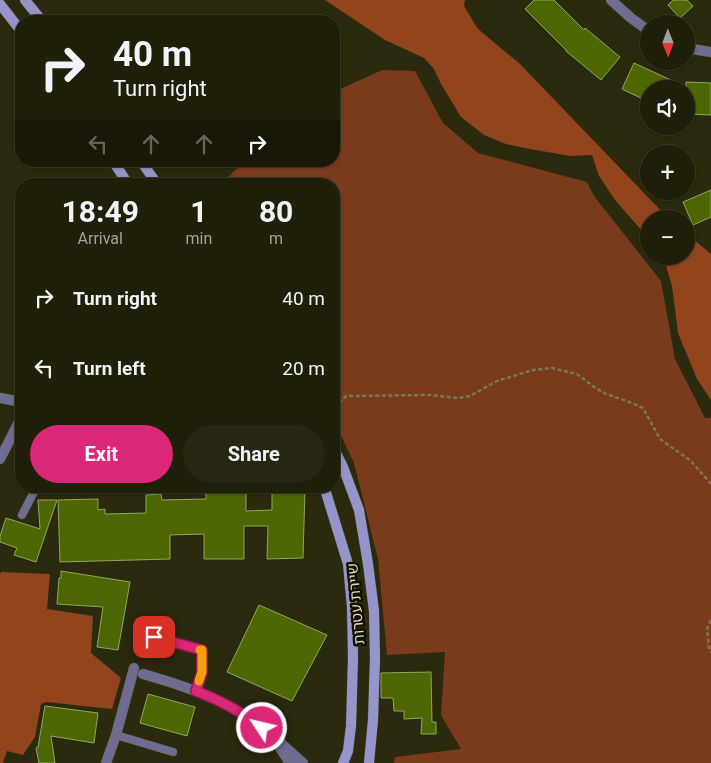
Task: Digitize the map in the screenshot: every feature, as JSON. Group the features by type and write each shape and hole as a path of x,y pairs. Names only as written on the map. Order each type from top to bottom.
{"main road":[{"path":"26,0 37,15"},
{"path":"0,4 15,23"},
{"path":"117,167 124,178"},
{"path":"145,167 153,178"},
{"name":"שיירת עטרות","path":"340,460 359,510 374,611 373,720 369,763"},
{"name":"שיירת עטרות","path":"326,493 348,564 352,607 351,726 348,750 342,763"}],"street":[{"path":"611,0 640,24"},
{"path":"695,49 711,52"},
{"path":"0,398 15,401"},
{"path":"0,459 15,430"},
{"path":"106,763 116,735 134,668"},
{"path":"143,674 196,691 239,713 254,722 304,763"},
{"path":"270,735 290,763"}],"lane":[{"path":"22,516 34,493"},
{"path":"154,637 202,650 202,672 196,691"},
{"path":"116,735 173,752"}],"path":[{"path":"340,402 346,396 430,395 458,398 470,396 497,381 533,370 552,368 577,374 606,394 643,408 660,439 691,461 711,484"},
{"path":"711,620 707,629 711,653"}],"shaded area":[{"path":"325,0 465,0 464,6 478,29 520,64 640,189 640,200 651,200 660,210 640,210 640,229 615,200 599,176 592,155 570,156 530,149 506,144 484,135 461,117 434,69 424,58 385,40"},
{"path":"382,70 415,71 443,123 478,153 587,182 594,196 640,254 640,265 648,265 661,281 675,359 705,418 711,418 711,763 394,763 395,757 461,749 441,715 445,652 387,655 378,559 354,463 340,434 340,178 227,178 239,167 340,167 340,89"},
{"path":"695,241 711,254 711,400 697,379 678,333 672,286 666,265 695,265"},
{"path":"1,572 50,574 47,609 93,616 91,653 121,678 112,709 46,702 41,704 35,737 23,755 7,751 3,763 0,763"}],"building":[{"path":"534,0 554,0 584,30 585,28 620,57 601,80 566,51 525,9"},
{"path":"673,0 687,0 693,6 683,15 677,15 668,5"},
{"path":"634,63 640,66 640,70 649,70 671,80 640,80 640,98 622,89"},
{"path":"695,82 711,83 711,115 695,114"},
{"path":"711,190 711,217 695,224 695,210 686,210 683,202 695,200 695,197"},
{"path":"206,493 246,493 246,511 272,510 272,493 305,493 303,558 267,559 268,526 244,526 244,559 204,559 204,534 170,535 170,559 60,562 58,500 98,499 98,510 105,509 105,514 146,513 146,495 161,494 162,500 206,499"},
{"path":"38,500 57,500 36,562 14,555 17,548 0,542 0,536 6,518 40,529"},
{"path":"61,571 130,582 118,650 97,647 103,607 57,604"},
{"path":"259,605 327,635 292,701 227,672"},
{"path":"431,672 432,722 436,722 436,734 421,734 422,718 404,719 404,711 394,711 393,698 381,698 381,673"},
{"path":"148,694 195,707 187,736 140,723"},
{"path":"45,706 98,713 94,743 51,736 55,763 39,763 36,748 38,747"}],"slow traffic":[{"path":"199,681 202,672 202,650 200,650"}],"route":[{"path":"154,637 202,650 202,672 196,691 218,701 262,728"}]}
